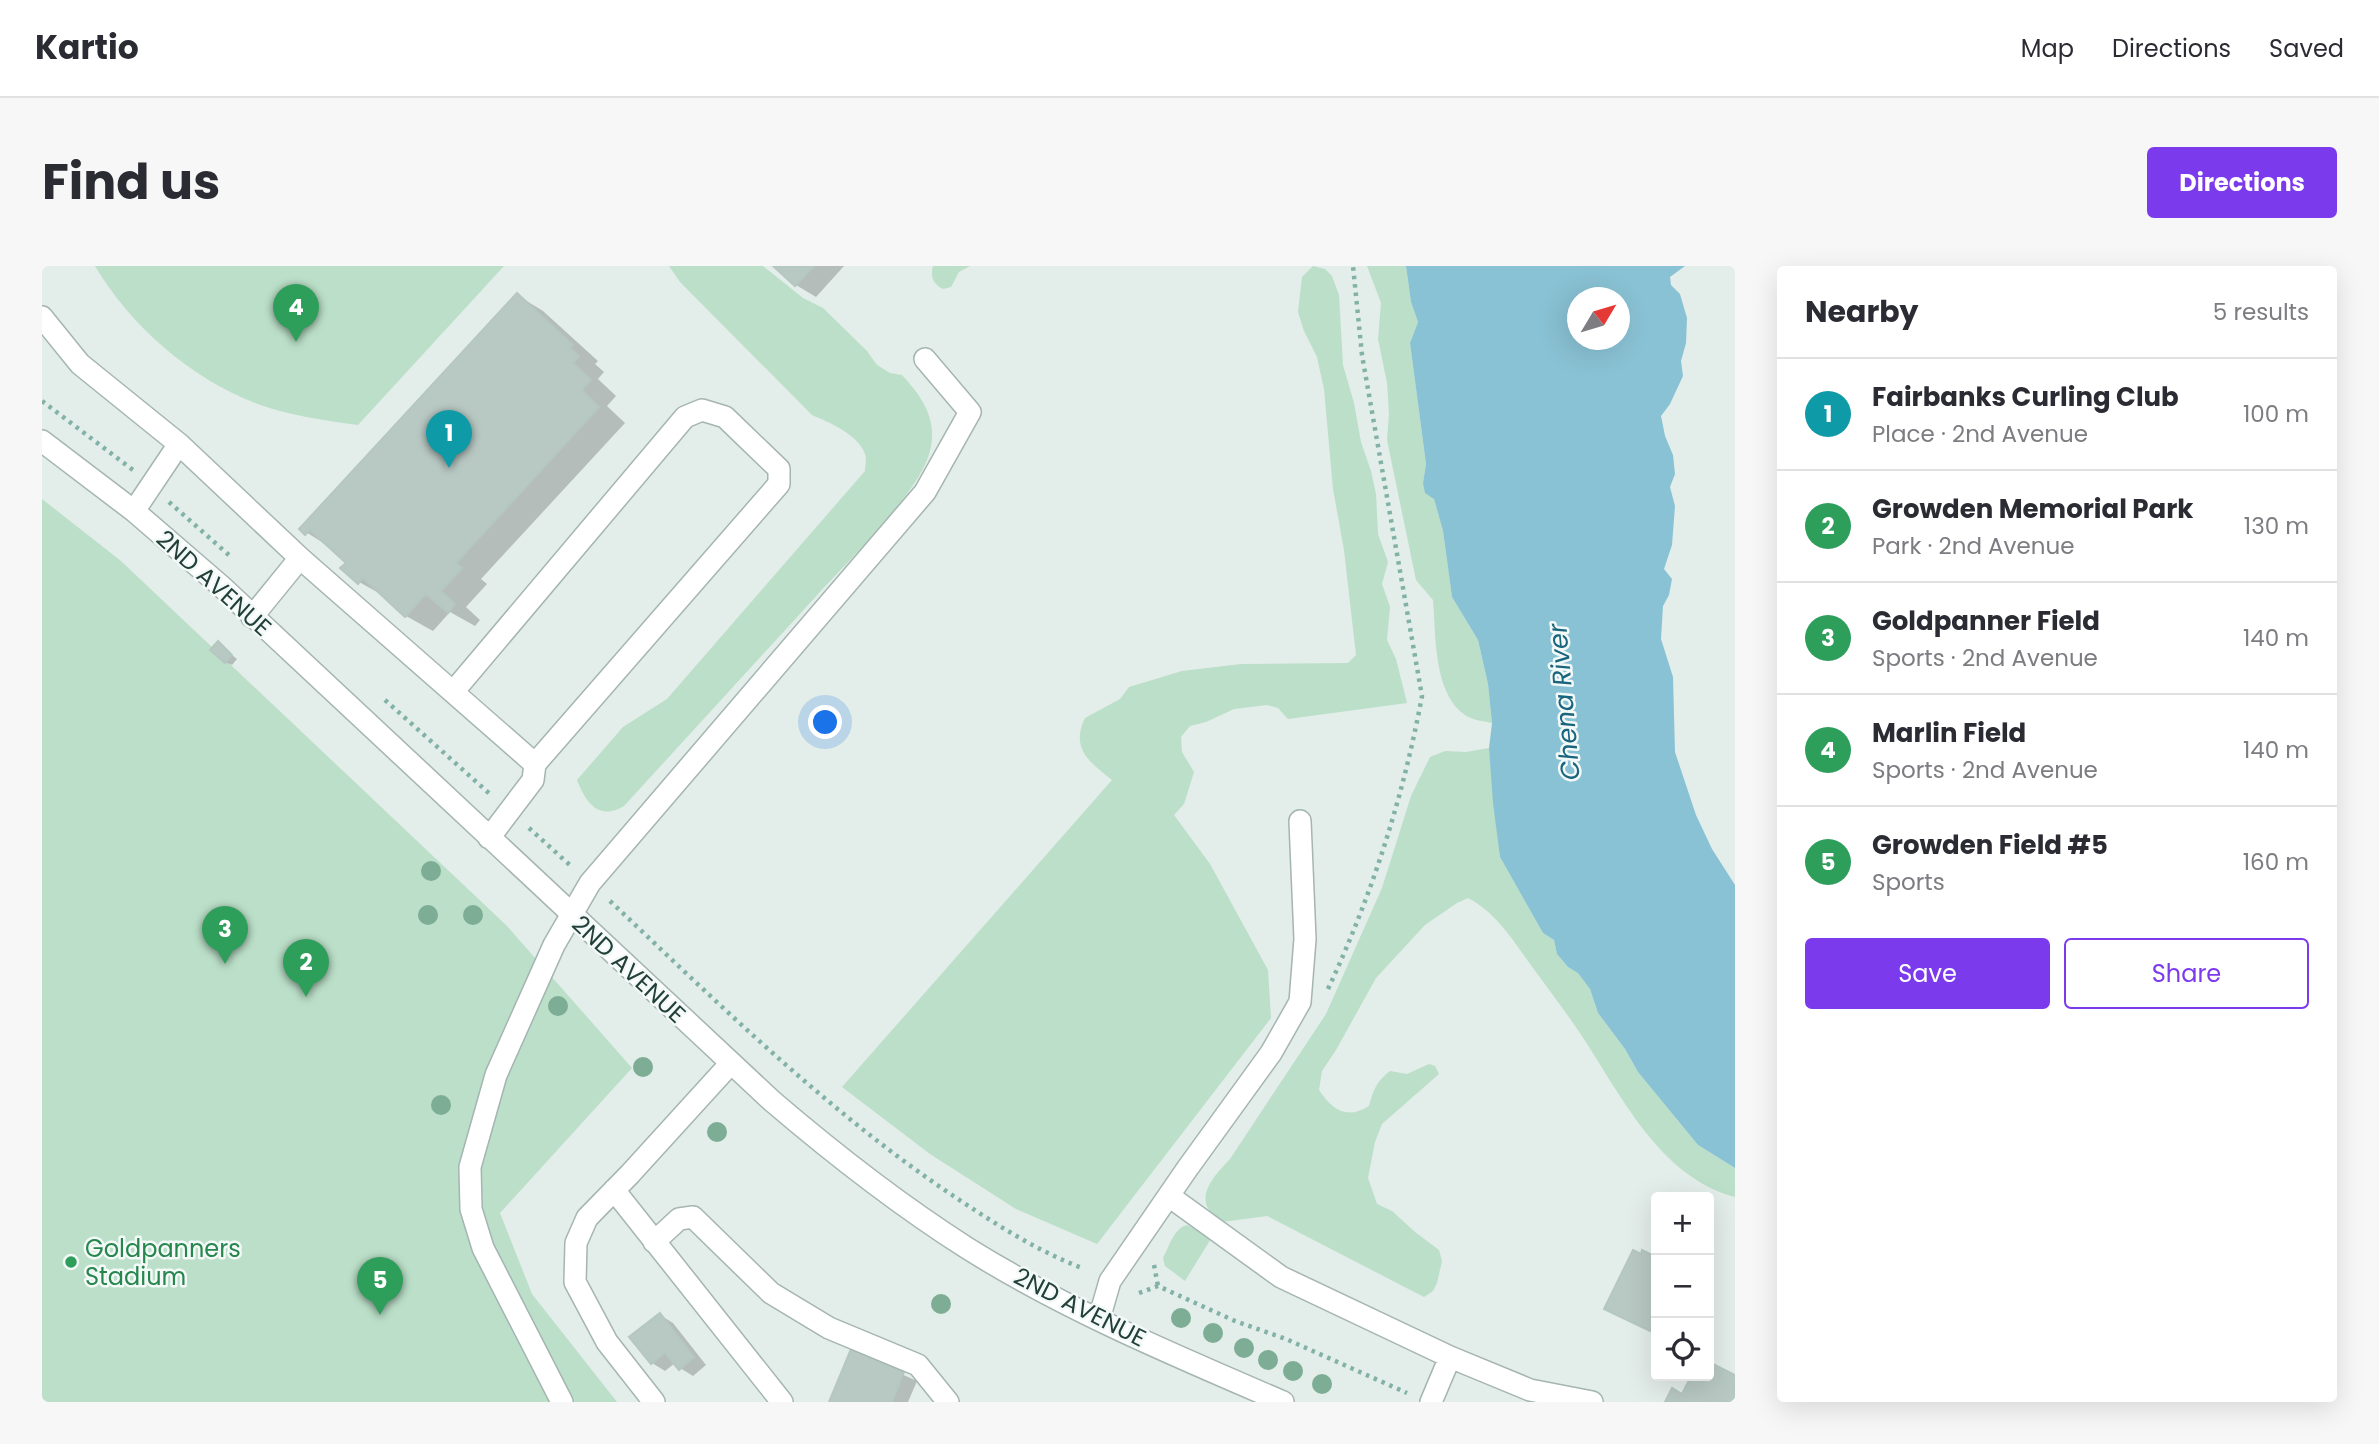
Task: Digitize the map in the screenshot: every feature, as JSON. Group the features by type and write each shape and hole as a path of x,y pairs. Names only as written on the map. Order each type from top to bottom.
{"street":[{"path":"42,317 80,364 179,444 300,558 535,764"},
{"path":"562,1402 483,1248 471,1209 470,1167 496,1075 542,969 590,883 925,492 970,411 925,359"},
{"path":"453,692 685,417 702,410 725,417 779,469 779,484 535,764 533,780 489,838"},
{"name":"2ND AVENUE","path":"42,441 134,511 253,617 731,1063 835,1156 905,1207 980,1255 1052,1296 1283,1402"},
{"path":"134,511 179,444"},
{"path":"253,617 300,558"},
{"path":"1098,1319 1111,1281 1271,1053 1300,1002 1305,939 1300,821"},
{"path":"654,1402 607,1342 575,1282 576,1243 587,1218 731,1063"},
{"path":"614,1190 782,1402"},
{"path":"1169,1196 1281,1277 1450,1357 1530,1390 1592,1402"},
{"path":"654,1242 679,1219 693,1217 771,1293 829,1328 918,1365 948,1402"},
{"path":"1423,1399 1450,1357"}],"path":[{"path":"1326,992 1360,917 1393,822 1412,751 1422,696 1362,355 1353,266"},
{"path":"42,401 128,466 231,557"},
{"path":"375,691 590,883 801,1078 901,1160 992,1222 1052,1256 1082,1268"},
{"path":"1156,1256 1153,1268 1158,1286"},
{"path":"1139,1293 1158,1286 1423,1399"}],"green space":[{"path":"95,266 504,266 358,425 304,417 273,409 246,399 195,371 149,334 111,290"},
{"path":"669,266 763,266 803,298 823,308 867,351 877,365 890,373 902,375 922,400 930,419 932,439 924,468 882,525 624,806 607,812 589,802 577,780 623,727 667,699 865,471 866,456 857,441 843,430 812,415 680,282"},
{"path":"933,266 970,266 959,272 951,287 943,289 933,279"},
{"path":"1313,266 1325,269 1332,276 1339,295 1343,365 1361,442 1371,471 1376,494 1378,534 1388,562 1382,584 1390,607 1387,640 1396,659 1407,703 1288,719 1278,708 1267,705 1234,709 1190,726 1181,737 1182,752 1194,772 1184,804 1174,815 1210,864 1268,970 1271,1018 1097,1244 1016,1209 930,1154 842,1087 1112,780 1090,761 1081,746 1081,729 1085,718 1120,699 1129,687 1182,671 1241,664 1348,663 1356,655 1344,550 1333,489 1324,389 1317,357 1298,312 1302,277"},
{"path":"1367,266 1406,266 1411,302 1418,322 1410,343 1426,464 1423,483 1434,499 1443,531 1452,597 1478,640 1488,684 1492,723 1465,715 1447,693 1442,678 1436,646 1433,600 1416,580 1387,440 1387,383 1378,339 1381,303"},
{"path":"42,499 121,561 507,926 632,1068 500,1213 532,1294 617,1402 42,1402"},
{"path":"1489,748 1500,857 1543,933 1554,940 1557,954 1568,967 1578,972 1590,989 1598,1013 1625,1049 1638,1072 1698,1145 1735,1168 1735,1197 1708,1187 1684,1171 1663,1152 1627,1106 1580,1033 1512,938 1488,912 1468,898 1425,925 1376,978 1322,1071 1319,1090 1335,1108 1354,1112 1369,1106 1376,1086 1390,1071 1407,1074 1429,1064 1435,1066 1439,1074 1382,1124 1375,1142 1368,1178 1377,1204 1392,1211 1439,1250 1442,1261 1437,1283 1433,1291 1424,1297 1267,1216 1222,1222 1209,1210 1206,1196 1211,1182 1230,1159 1326,1014 1382,888 1411,796 1430,757 1445,751 1466,752"},
{"path":"1187,1225 1212,1237 1185,1281 1165,1266 1163,1258 1175,1234"}],"water":[{"name":"Chena River","path":"1406,266 1685,266 1670,277 1671,285 1680,294 1687,318 1686,343 1681,361 1683,376 1670,404 1661,416 1673,455 1675,474 1670,487 1675,506 1672,545 1664,569 1672,579 1669,595 1663,606 1661,639 1673,677 1675,752 1696,815 1712,849 1735,885 1735,1168 1698,1145 1638,1072 1625,1049 1598,1013 1590,989 1578,973 1568,967 1557,954 1554,940 1543,933 1500,857 1489,748 1492,723 1488,684 1478,640 1452,597 1443,531 1434,499 1425,493 1423,483 1426,464 1410,343 1418,322 1411,302"}],"building":[{"path":"773,266 814,266 795,286"},
{"path":"517,293 573,345 570,348 579,356 573,363 591,380 582,390 599,407 456,563 462,568 441,591 455,604 448,613 426,594 405,617 363,578 358,584 340,568 346,563 310,530 305,535 299,529"},
{"path":"218,641 232,655 225,663 210,650"},
{"path":"1633,1250 1641,1254 1642,1250 1651,1254 1650,1331 1604,1309"},
{"path":"660,1313 694,1357 679,1370 665,1353 651,1364 629,1337"},
{"path":"851,1349 904,1372 892,1402 829,1402"},
{"path":"1714,1364 1735,1375 1735,1402 1665,1402 1672,1388 1682,1394 1688,1381 1714,1381"}],"place":[{"name":"Marlin Field","path":"296,342"},
{"name":"Fairbanks Curling Club","path":"449,468"},
{"name":"Goldpanner Field","path":"225,964"},
{"name":"Growden Memorial Park","path":"306,997"},
{"name":"Goldpanners Stadium","path":"71,1262"},
{"name":"Growden Field #5","path":"380,1315"}]}
